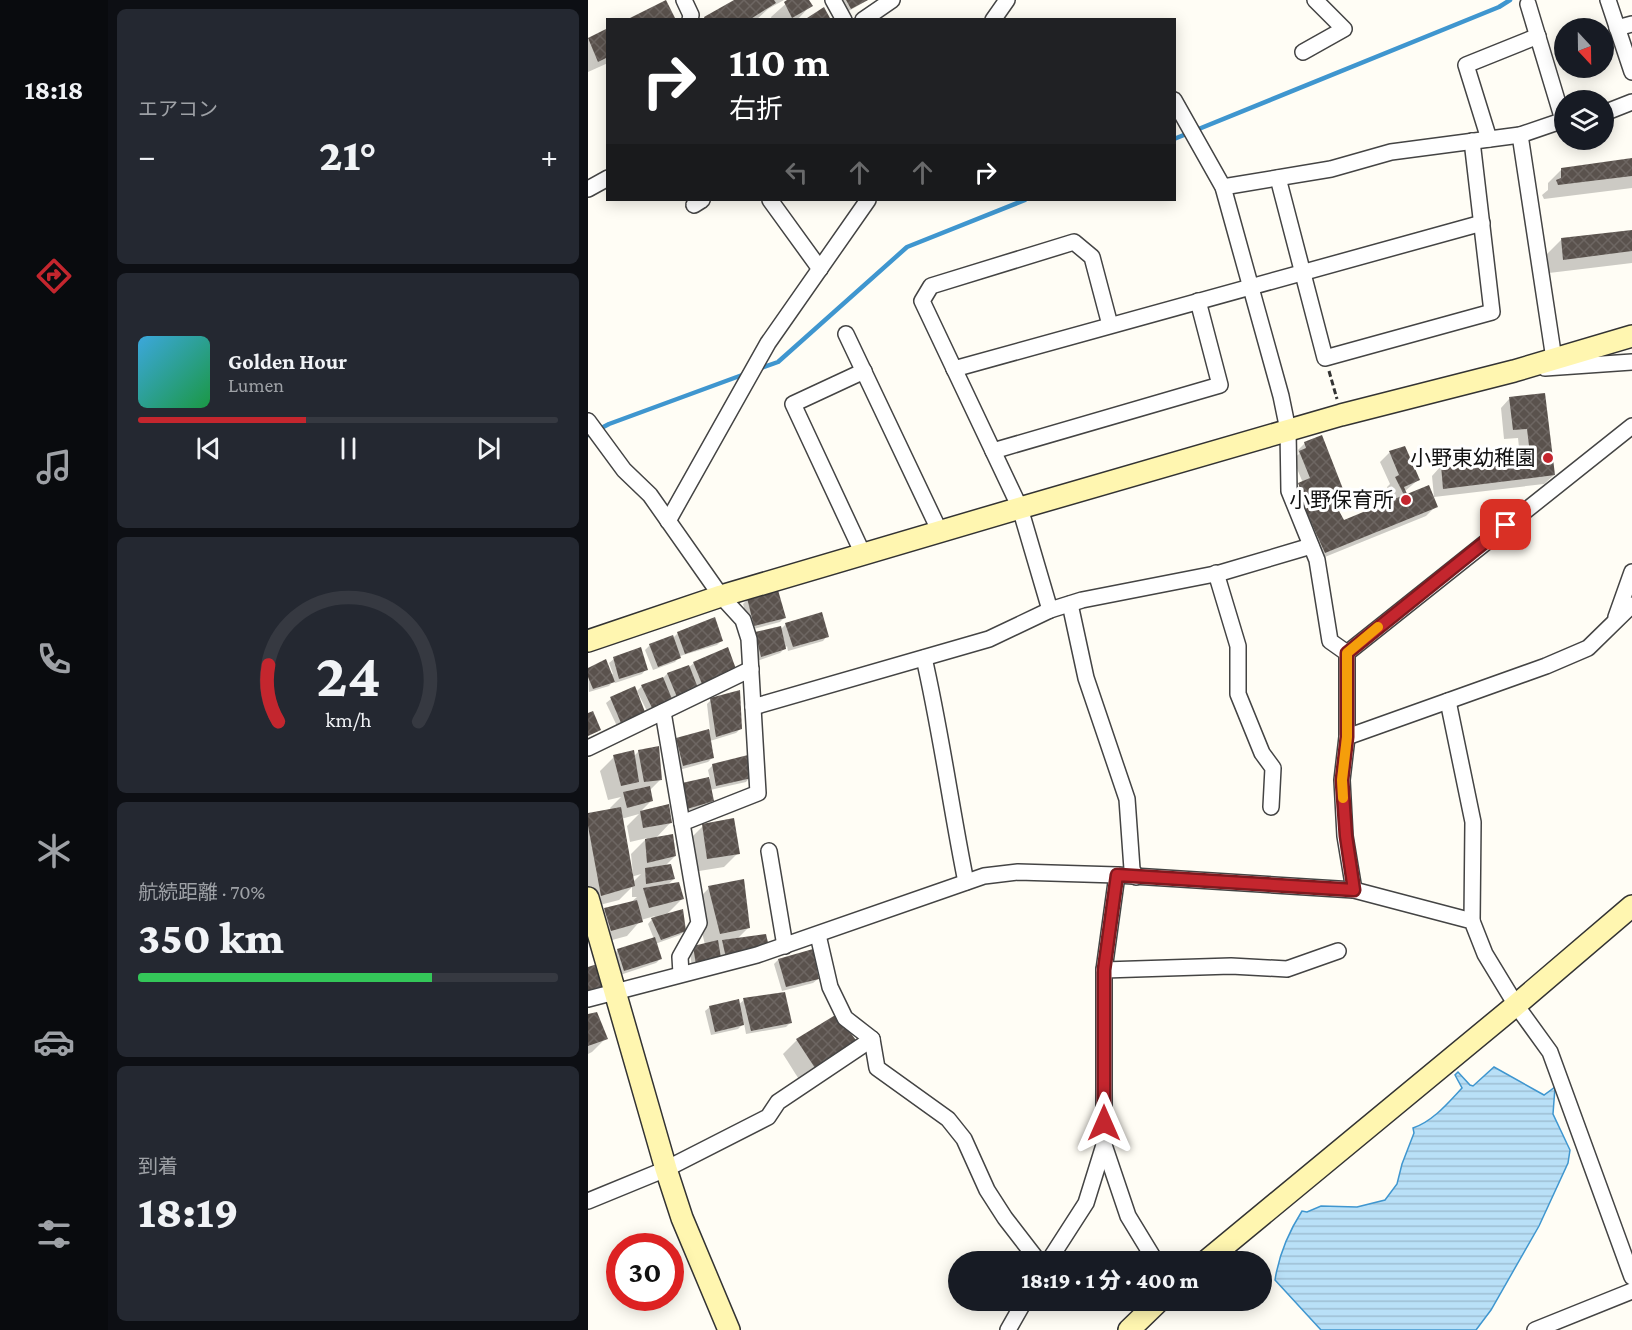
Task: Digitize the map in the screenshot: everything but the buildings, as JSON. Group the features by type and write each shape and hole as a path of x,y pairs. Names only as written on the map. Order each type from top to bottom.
{"street":[{"path":"684,0 690,18"},
{"path":"833,0 843,18"},
{"path":"866,18 892,0"},
{"path":"994,18 1007,0"},
{"path":"1303,52 1344,28 1315,0"},
{"path":"1608,0 1625,26 1632,72"},
{"path":"1528,4 1555,90"},
{"path":"1489,139 1466,65 1538,36"},
{"path":"1614,109 1632,102"},
{"path":"1176,104 1223,187 1281,396 1288,430 1289,491 1317,560 1330,641 1347,653"},
{"path":"1223,187 1331,169 1391,152 1521,135 1554,123"},
{"path":"1521,135 1554,358"},
{"path":"1278,178 1325,358 1492,312 1472,141"},
{"path":"588,189 606,179"},
{"path":"771,201 820,269"},
{"path":"668,521 768,343 867,201"},
{"path":"954,369 1482,223"},
{"path":"1050,610 1020,508 922,301 931,285 1074,242 1092,257 1110,325"},
{"path":"993,451 1220,386 1198,301"},
{"path":"846,334 940,532"},
{"path":"588,641 721,596 1020,508 1341,415 1514,370 1632,336"},
{"path":"1514,370 1632,362"},
{"path":"863,554 793,404 864,371"},
{"path":"588,421 624,470 650,495 721,596 743,620 749,639 758,793 682,823"},
{"path":"1347,653 1632,426"},
{"path":"753,707 989,639 1050,610 1070,604 1216,573 1311,546"},
{"path":"1613,623 1632,572"},
{"path":"1216,573 1238,646 1238,694 1262,753 1273,768 1271,807"},
{"path":"1070,604 1086,678 1127,799 1132,869 1136,876"},
{"path":"1347,737 1546,666 1588,648 1632,604"},
{"path":"1347,653 1347,737 1342,780 1346,836 1354,890"},
{"path":"924,658 938,717 952,813 966,882"},
{"path":"588,748 751,669"},
{"path":"1448,701 1473,822 1472,921 1485,954 1516,1005 1550,1052 1632,1277"},
{"path":"663,712 699,923 680,957 681,974"},
{"path":"769,851 785,946"},
{"path":"588,999 757,956 984,876 1018,872 1136,876 1354,890 1472,921"},
{"path":"1055,1251 1086,1203 1104,1144 1104,970 1117,875"},
{"path":"588,898 666,1169 682,1218 729,1330"},
{"path":"1218,1251 1632,906"},
{"path":"818,936 830,987 845,1018 873,1039 877,1068 948,1119 964,1139 987,1190 1030,1251"},
{"path":"1104,970 1230,966 1287,969 1338,951"},
{"path":"588,1201 666,1169 768,1117 778,1102 873,1039"},
{"path":"1104,1144 1128,1216 1149,1251"},
{"path":"1535,1330 1632,1291"},
{"path":"1008,1330 1019,1311"},
{"path":"1129,1330 1149,1311"}],"path":[{"path":"1325,358 1341,415"}],"water":[{"path":"1494,1067 1544,1095 1555,1087 1553,1114 1570,1150 1568,1163 1539,1226 1491,1310 1476,1330 1321,1330 1275,1280 1285,1244 1302,1211 1307,1212 1321,1206 1357,1207 1385,1200 1397,1184 1414,1133 1413,1128 1433,1116 1462,1088 1455,1075 1458,1072 1473,1086"}],"waterway":[{"path":"1176,138 1499,7 1510,0"},
{"path":"758,369 778,362 907,247 1022,201"},
{"path":"588,435 609,424 745,374"}],"slow traffic":[{"path":"1343,798 1342,780 1347,737 1347,653 1378,627"}],"place":[{"name":"小野東幼稚園","path":"1548,458"},
{"name":"小野保育所","path":"1406,500"}],"route":[{"path":"1104,1123 1104,970 1117,875 1354,890 1346,836 1342,780 1347,737 1347,653 1506,525"}]}
